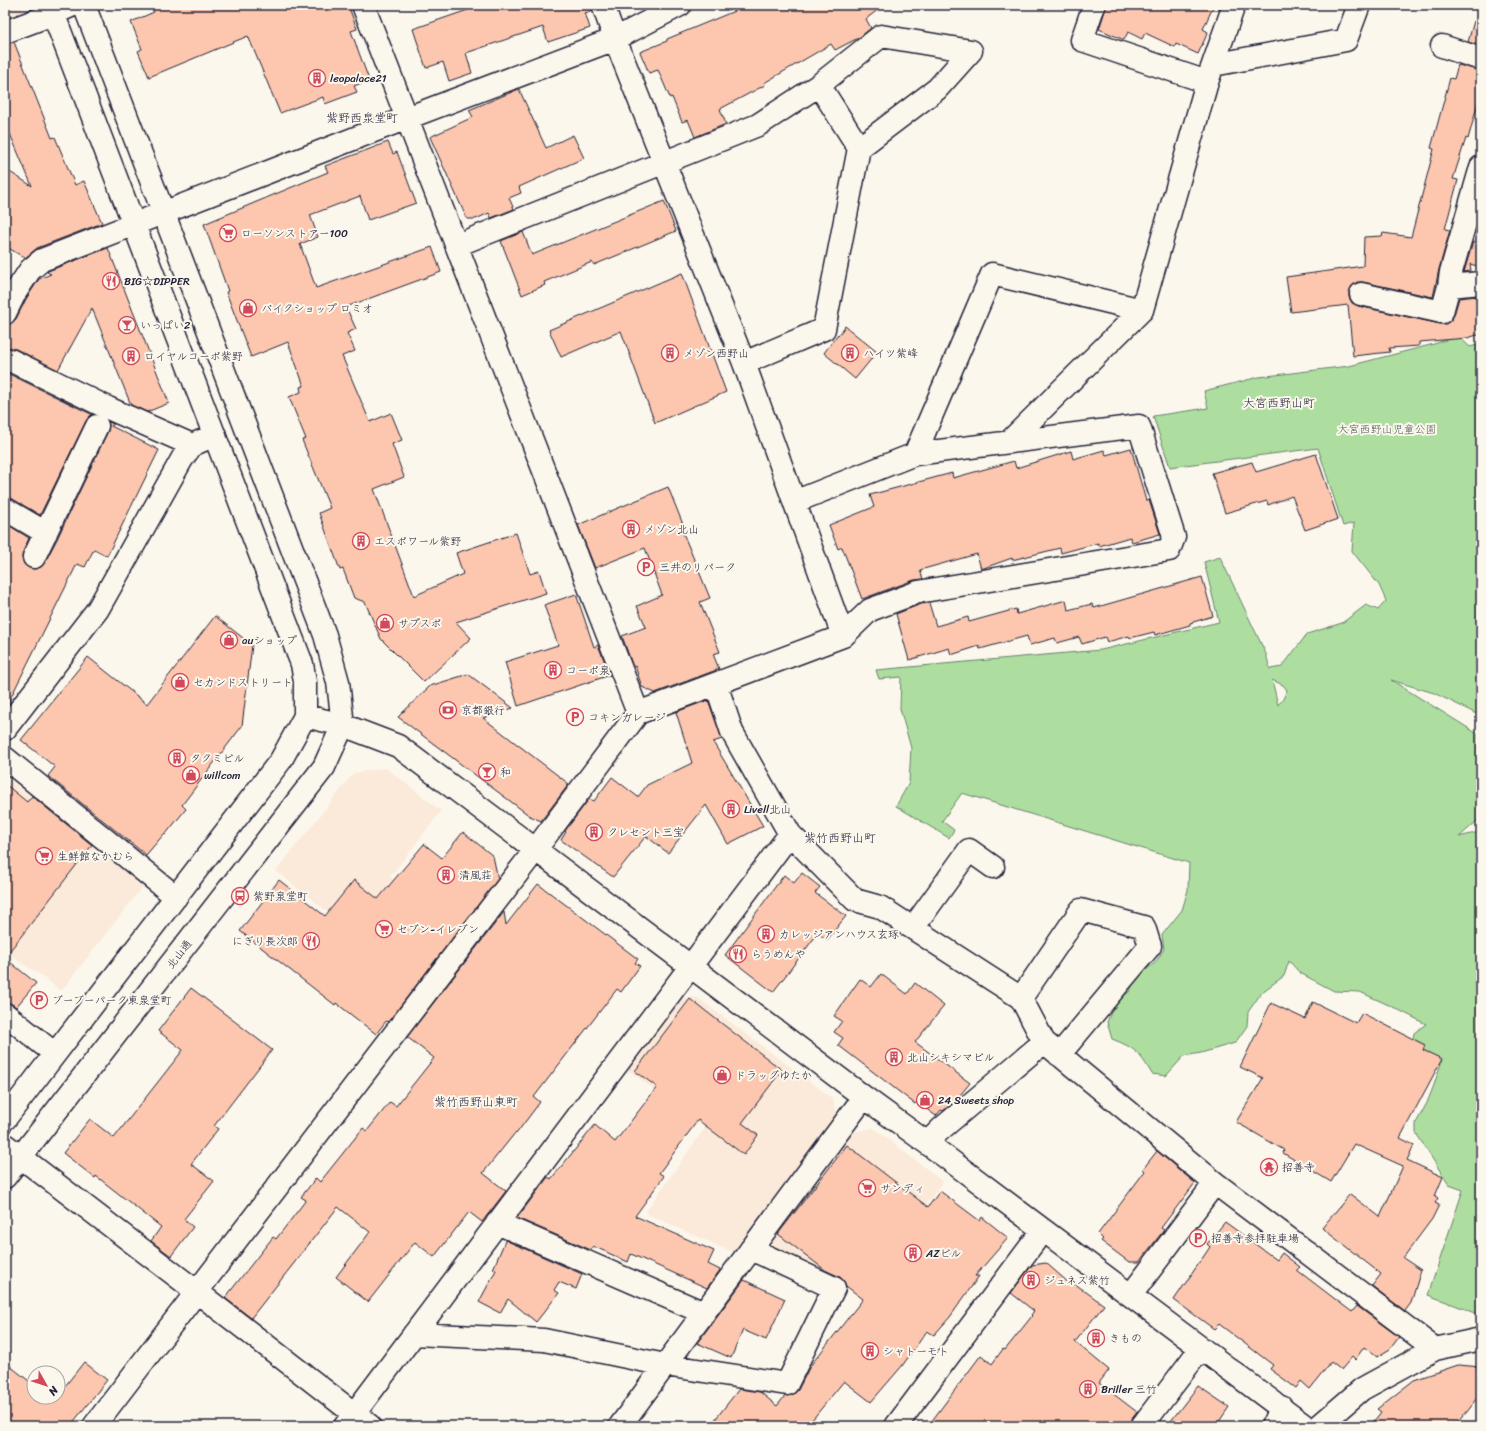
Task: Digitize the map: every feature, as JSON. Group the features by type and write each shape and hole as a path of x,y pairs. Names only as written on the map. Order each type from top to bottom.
{"street":[{"path":"5,32 52,9 73,5"},
{"path":"84,5 325,635 338,682 343,725"},
{"path":"363,5 638,713"},
{"path":"603,5 615,39 744,363 843,636"},
{"path":"5,313 15,293 30,270 42,260 615,39 680,5"},
{"path":"1094,5 1082,40 1210,74 1346,40 1359,5"},
{"path":"1009,442 1142,310 1210,74 1234,5"},
{"path":"5,1119 281,760 305,716 305,682 302,664 52,9"},
{"path":"457,245 758,125 819,85 881,36 971,51 937,89 859,148 824,329 744,363"},
{"path":"1442,46 1481,59"},
{"path":"819,85 859,148"},
{"path":"1361,294 1442,312 1451,272 1481,167"},
{"path":"915,454 992,274 1142,310"},
{"path":"1449,286 1481,283"},
{"path":"5,359 10,360 108,408 192,445"},
{"path":"34,557 97,426"},
{"path":"94,1426 536,849 638,713 843,636 870,610 918,592 1169,550 1174,538 1139,426 915,454 794,502"},
{"path":"5,729 98,609 182,459 192,445 215,435"},
{"path":"5,509 46,533"},
{"path":"716,684 732,732 790,834 855,900 880,907 1022,998 1051,1049 1215,1183 1435,1349"},
{"path":"305,716 343,725 398,746 864,1097 1202,1348 1276,1417 1305,1426"},
{"name":"北山通","path":"5,1177 13,1151 324,767 343,725"},
{"path":"5,758 176,897"},
{"path":"13,1151 196,1291 356,1422 414,1334 790,834"},
{"path":"913,928 969,850 993,867"},
{"path":"927,1143 941,1129 1051,1049 1150,946 1144,927 1081,910 1022,998"},
{"path":"5,1014 55,1054"},
{"path":"620,1426 864,1097"},
{"path":"1131,1295 1215,1183"},
{"path":"497,1223 704,1313"},
{"path":"896,1426 1043,1230"},
{"path":"414,1334 544,1340 665,1365 787,1384 834,1288 751,1249"},
{"path":"1319,1426 1362,1389 1435,1349 1481,1339"},
{"path":"1142,1426 1202,1348"}],"shaded area":[{"path":"5,5 20,5 25,19 5,26"},
{"path":"386,768 441,811 390,877 458,931 417,982 276,871 354,773"},
{"path":"5,776 143,886 61,991 41,975 15,959 11,954 5,952"},
{"path":"689,997 698,998 833,1099 836,1116 732,1252 645,1213 705,1128 628,1070 678,1000"},
{"path":"874,1128 943,1182 861,1291 779,1254 775,1251 772,1239 853,1132"}],"green space":[{"name":"大宮西野山児童公園","path":"1458,336 1470,347 1481,344 1481,716 1434,693 1391,680 1481,736 1481,814 1476,822 1459,837 1479,832 1481,829 1481,1315 1428,1295 1463,1190 1449,1185 1416,1133 1416,1123 1427,1103 1442,1060 1423,1050 1425,1045 1413,1039 1414,1033 1426,1024 1360,992 1334,991 1300,973 1289,961 1284,976 1262,992 1248,1012 1247,1026 1235,1043 1201,1053 1184,1056 1166,1076 1152,1074 1136,1052 1126,1045 1112,1039 1107,1022 1115,1003 1130,991 1135,977 1155,963 1164,949 1162,935 1182,910 1188,890 1189,863 962,793 942,821 954,830 949,838 896,806 909,783 911,748 900,709 901,677 879,679 876,670 1101,650 1219,622 1204,562 1220,557 1266,654 1270,669 1282,667 1307,634 1342,623 1366,605 1378,610 1386,601 1379,585 1352,551 1354,523 1343,526 1318,448 1170,467 1153,416 1208,408 1204,391 1259,377 1349,366 1434,344","holes":["1272,680 1283,685 1287,690 1283,699 1278,705"]}],"building":[{"path":"150,5 348,5 357,29 351,31 369,80 354,86 357,92 325,104 323,97 280,113 248,36 149,77 138,51 142,49 131,22 154,12"},
{"path":"482,5 591,5 592,11 585,13 590,28 548,42 543,27 466,53 472,73 449,81 443,62 426,68 413,29"},
{"path":"749,5 884,5 866,19 871,28 860,37 835,50 831,44 764,83 765,85 720,109 726,124 695,137 688,120 682,122 672,97 670,98 658,70 649,73 640,52 667,41 667,39"},
{"path":"1107,5 1214,5 1203,29 1208,32 1198,54 1176,44 1175,47 1145,33 1142,39 1128,32 1124,40 1099,29"},
{"path":"1474,21 1481,22 1481,46 1468,42"},
{"path":"14,42 52,138 55,137 75,185 84,181 102,223 37,248 25,258 5,246 5,169 32,186 5,122 5,44"},
{"path":"1458,65 1481,71 1481,92 1468,139 1466,138 1453,179 1458,180 1445,229 1450,230 1433,297 1357,282 1352,286 1349,292 1349,297 1352,303 1358,306 1440,324 1446,324 1454,315 1459,298 1477,296 1481,314 1481,334 1467,338 1419,342 1419,346 1389,348 1390,352 1353,356 1348,305 1291,312 1286,277 1363,266 1364,237 1382,236 1383,233 1411,237 1434,149 1431,148 1450,78 1454,79"},
{"path":"519,89 546,148 573,135 584,158 519,187 521,193 509,198 514,209 491,218 489,213 476,219 467,219 430,137 473,117 469,110"},
{"path":"388,142 393,154 397,152 416,203 368,220 360,196 310,215 318,237 300,244 316,288 432,247 441,272 346,307 356,329 347,333 355,351 342,356 370,422 391,413 402,440 392,444 404,477 374,489 414,596 463,574 456,553 516,533 530,574 539,571 546,593 456,622 471,638 424,682 381,639 365,602 354,598 343,569 340,570 319,513 330,508 302,440 306,439 289,397 301,392 300,387 304,386 288,342 251,357 226,292 228,291 204,224 328,172 325,166"},
{"path":"664,201 676,231 594,265 592,262 544,282 545,285 522,295 501,241 523,232 532,255"},
{"path":"1473,242 1481,244 1481,267 1470,264 1471,271 1464,272"},
{"path":"108,248 169,403 147,412 131,405 92,308 58,370 16,349 5,347 5,334 10,324 16,319 26,299 39,279 51,274 47,272 48,271"},
{"name":"メゾン西野山","path":"682,273 726,392 655,423 621,331 561,357 549,330"},
{"name":"ハイツ紫峰","path":"845,326 877,352 855,379 824,353"},
{"path":"5,372 93,415 86,421 40,515 11,498 5,497"},
{"path":"108,422 114,424 111,426 159,450 107,556 94,549 85,567 77,564 5,709 5,523 29,538 23,552 22,558 24,564 29,568 35,569 41,567 57,539 108,431"},
{"path":"1131,448 1146,501 1149,500 1160,534 1132,542 1130,537 1099,546 1098,543 1061,553 1060,548 1012,560 1012,558 981,569 977,554 920,570 923,579 914,580 862,599 842,547 838,549 829,525 874,507 870,495 952,473 953,478 1014,461 1016,468 1071,451 1073,459 1104,450 1106,455"},
{"path":"1316,454 1338,519 1305,530 1292,496 1268,505 1267,501 1225,513 1212,473 1252,462 1256,472"},
{"path":"668,487 686,532 683,533 710,598 700,602 720,652 713,654 719,669 655,693 642,687 622,636 646,627 637,606 662,595 645,548 595,568 578,525"},
{"path":"1202,577 1213,616 1190,623 1190,625 1155,635 1154,632 1130,638 1129,636 1107,642 1105,637 1082,644 1079,637 1057,643 1055,638 1030,645 1027,636 980,649 979,646 951,655 949,648 909,660 896,614 921,604 929,603 936,626 968,617 969,622 1016,609 1017,614 1066,600 1068,610 1092,604 1094,608"},
{"name":"コーポ泉","path":"576,594 594,647 598,645 610,675 518,706 505,662 558,645 544,605"},
{"path":"215,616 252,645 242,726 182,805 186,809 165,835 164,834 146,855 48,776 55,767 21,740 88,657 147,704"},
{"path":"468,674 513,708 483,718 569,784 541,821 530,816 398,717 430,686"},
{"path":"708,700 722,739 713,742 763,826 728,844 706,805 668,853 646,836 613,877 561,840 566,832 565,831 589,799 594,801 612,777 638,797 647,785 692,763 676,712"},
{"name":"生鮮館なかむら","path":"5,784 27,802 32,796 92,845 5,957"},
{"path":"463,832 493,856 498,879 388,1022 386,1021 376,1034 336,1003 335,1005 240,931 279,880 325,916 354,880 378,899 424,844 442,858"},
{"name":"カレッジアンハウス玄琢","path":"802,873 820,887 815,893 846,916 827,940 818,933 773,992 725,955 784,875 794,883"},
{"path":"538,884 638,959 635,963 640,966 621,992 617,989 534,1097 540,1102 516,1134 515,1133 483,1173 506,1191 482,1222 469,1212 434,1257 415,1242 368,1302 336,1277 370,1232 338,1207 251,1318 225,1298 273,1237 276,1239 306,1200 301,1197 316,1178 320,1182 363,1128 367,1131 390,1102 396,1106 434,1058 407,1037 504,912 506,925"},
{"path":"5,958 36,983 16,1007 5,1002"},
{"name":"北山シキシマビル","path":"881,974 907,994 915,983 944,1006 915,1042 970,1083 956,1100 943,1111 941,1110 936,1116 917,1102 915,1104 838,1045 843,1038 834,1032 842,1021 834,1016 860,979 871,987"},
{"path":"191,988 272,1050 214,1126 218,1129 191,1164 214,1181 184,1219 193,1227 171,1256 151,1241 161,1227 96,1176 95,1178 63,1153 90,1119 114,1138 183,1050 158,1031"},
{"path":"690,999 782,1070 742,1123 758,1135 744,1155 698,1120 659,1173 664,1176 635,1216 714,1251 708,1264 720,1270 707,1288 631,1254 628,1262 593,1246 591,1250 517,1218 548,1177 551,1179 595,1125 615,1142 657,1087 635,1071"},
{"path":"1313,1002 1356,1023 1362,1013 1425,1045 1423,1050 1442,1059 1400,1138 1414,1145 1407,1160 1443,1177 1435,1196 1438,1198 1435,1203 1439,1205 1432,1219 1403,1258 1421,1270 1411,1303 1405,1311 1372,1286 1381,1274 1322,1228 1350,1194 1380,1217 1403,1166 1354,1144 1331,1182 1283,1153 1284,1150 1236,1122 1263,1078 1240,1067 1271,1003 1305,1019"},
{"path":"847,1145 928,1207 940,1191 980,1221 982,1217 1008,1238 975,1276 979,1276 950,1317 934,1335 927,1331 902,1366 871,1402 844,1381 807,1426 710,1426 739,1389 760,1392 777,1406 785,1396 793,1395 798,1390 810,1366 863,1299 846,1286 840,1277 825,1270 778,1234"},
{"path":"1157,1151 1195,1183 1161,1228 1164,1230 1139,1262 1129,1262 1101,1241 1103,1239 1098,1234 1145,1171 1143,1169"},
{"path":"1225,1222 1277,1260 1282,1253 1300,1267 1297,1270 1352,1312 1357,1306 1399,1337 1390,1349 1377,1357 1364,1347 1355,1360 1352,1357 1341,1370 1331,1362 1310,1389 1301,1381 1296,1388 1270,1369 1273,1365 1219,1324 1214,1329 1174,1300 1210,1247 1207,1244"},
{"path":"505,1240 582,1274 576,1289 559,1282 554,1290 559,1293 536,1322 508,1299 500,1313 479,1302 496,1270 493,1269"},
{"path":"1046,1263 1069,1283 1071,1281 1104,1305 1075,1342 1109,1370 1099,1383 1137,1412 1132,1419 1130,1426 928,1426 981,1355 992,1364 1032,1316 1031,1315 1034,1311 1011,1293 1032,1265"},
{"path":"744,1280 785,1299 766,1340 743,1330 731,1358 697,1343"},
{"path":"5,1362 26,1379 26,1405 66,1405 66,1385 84,1362 107,1380 70,1426 5,1426"},
{"path":"1458,1365 1481,1367 1481,1393 1455,1426 1370,1426 1381,1412 1377,1409 1414,1380"},
{"path":"1198,1386 1229,1407 1216,1426 1167,1426"}],"place":[{"name":"leopalace21","path":"317,78"},
{"name":"ローソンストアー100","path":"228,233"},
{"name":"BIG☆DIPPER","path":"111,281"},
{"name":"バイクショップ ロミオ","path":"248,308"},
{"name":"いっぱい2","path":"127,325"},
{"name":"メゾン西野山","path":"670,353"},
{"name":"ハイツ紫峰","path":"850,353"},
{"name":"ロイヤルコーポ紫野","path":"131,356"},
{"name":"メゾン北山","path":"631,529"},
{"name":"エスポワール紫野","path":"361,541"},
{"name":"三井のリパーク","path":"646,567"},
{"name":"サプスポ","path":"385,623"},
{"name":"auショップ","path":"229,640"},
{"name":"コーポ泉","path":"553,670"},
{"name":"セカンドストリート","path":"180,682"},
{"name":"京都銀行","path":"448,710"},
{"name":"コキンガレージ","path":"575,717"},
{"name":"タクミビル","path":"177,758"},
{"name":"和","path":"487,772"},
{"name":"willcom","path":"191,775"},
{"name":"Livell北山","path":"731,809"},
{"name":"クレセント三宝","path":"594,832"},
{"name":"生鮮館なかむら","path":"44,856"},
{"name":"清風荘","path":"446,875"},
{"name":"紫野泉堂町","path":"240,896"},
{"name":"セブン-イレブン","path":"384,929"},
{"name":"カレッジアンハウス玄琢","path":"766,934"},
{"name":"にぎり長次郎","path":"311,941"},
{"name":"らうめんや","path":"738,954"},
{"name":"ブーブーパーク東泉堂町","path":"39,1000"},
{"name":"北山シキシマビル","path":"894,1057"},
{"name":"ドラッグゆたか","path":"722,1075"},
{"name":"24 Sweets shop","path":"925,1100"},
{"name":"招善寺","path":"1269,1167"},
{"name":"サンディ","path":"867,1188"},
{"name":"招善寺参拝駐車場","path":"1198,1238"},
{"name":"AZビル","path":"913,1253"},
{"name":"ジュネス紫竹","path":"1031,1280"},
{"name":"きもの","path":"1096,1338"},
{"name":"シャトーモト","path":"870,1351"},
{"name":"Briller 三竹","path":"1088,1389"}],"district":[{"name":"紫野西泉堂町","path":"362,118"},
{"name":"大宮西野山町","path":"1279,403"},
{"name":"紫竹西野山町","path":"840,838"},
{"name":"紫竹西野山東町","path":"476,1102"}]}
